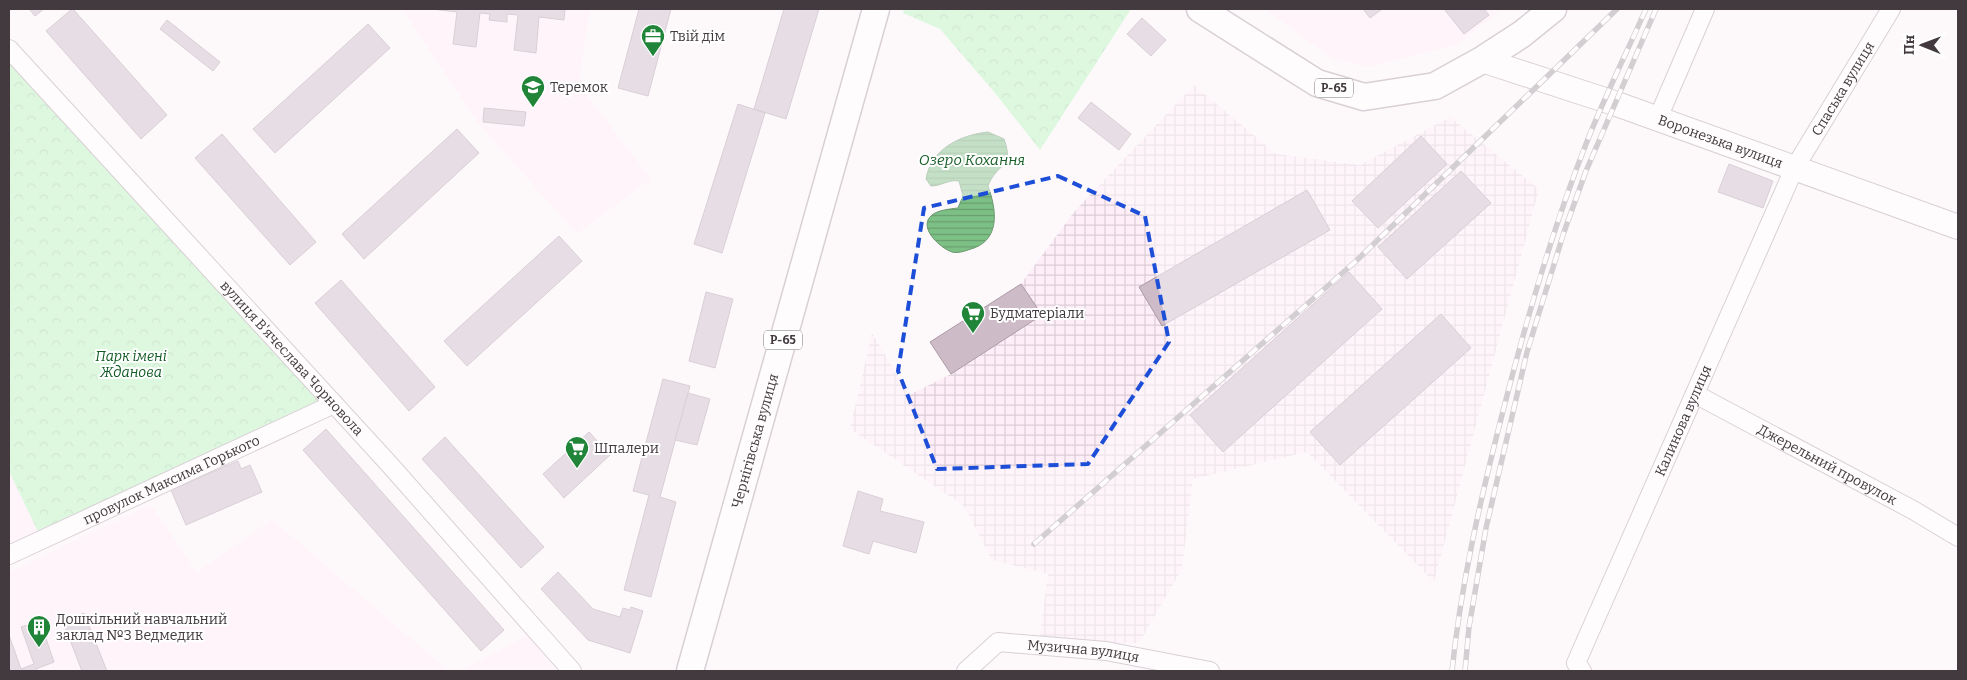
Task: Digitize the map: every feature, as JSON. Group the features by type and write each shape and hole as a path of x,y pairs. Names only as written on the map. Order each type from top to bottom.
{"main road":[{"name":"Чернігівська вулиця","path":"690,671 876,9"},
{"name":"Р-65","path":"1200,9 1317,83 1364,97 1435,86 1482,60 1522,34 1553,9"},
{"name":"Воронезька вулиця","path":"1482,60 1658,118 1958,227"}],"street":[{"path":"1658,118 1705,9"},
{"name":"Спаська вулиця","path":"1794,169 1891,9"},
{"name":"вулиця В'ячеслава Чорновола","path":"9,49 334,404 572,671"},
{"name":"Калинова вулиця","path":"1582,671 1576,663 1794,169"},
{"name":"Джерельний провулок","path":"1695,394 1913,510 1958,537"},
{"name":"провулок Максима Горького","path":"9,555 334,404"},
{"name":"Музична вулиця","path":"966,671 998,642 1106,651 1210,671"}],"highlighted area":[{"path":"1058,176 1145,216 1169,342 1088,464 937,469 898,371 924,208"}],"shaded area":[{"name":"Теремок","path":"405,9 590,9 580,76 584,91 651,179 577,234 480,126 404,12"},
{"path":"1265,9 1502,9 1457,45 1369,67 1332,59"},
{"path":"1194,85 1276,154 1360,165 1450,117 1539,189 1434,582 1307,452 1193,479 1182,569 1139,643 1039,642 1048,574 992,560 964,506 850,429 872,333 909,395 951,374 1041,316 1021,284 1074,212"},
{"path":"9,471 42,540 9,555"},
{"path":"151,504 197,572 272,519 449,671 9,671 9,572"},
{"path":"527,635 557,671 461,671"}],"green space":[{"path":"904,9 1131,9 1040,150 995,93 940,29 903,13"},
{"name":"Парк імені Жданова","path":"9,48 334,404 42,540 9,471"}],"water":[{"name":"Озеро Кохання","path":"988,132 1004,139 1007,149 1004,165 992,178 988,186 994,213 992,230 989,237 983,243 974,248 963,252 952,252 936,242 927,225 928,220 935,213 958,208 963,196 959,181 931,186 926,179 929,168 934,159 948,145 967,136"}],"building":[{"path":"29,9 44,9 35,16"},
{"path":"72,9 167,115 141,139 46,31"},
{"path":"432,9 565,9 564,20 539,17 536,53 514,50 518,15 507,14 507,22 489,20 490,14 480,13 476,47 453,44 457,12"},
{"path":"639,9 671,9 648,96 618,88"},
{"path":"784,9 819,9 786,119 754,109"},
{"path":"1363,9 1382,9 1370,18"},
{"path":"1444,9 1484,9 1489,15 1464,34"},
{"path":"1142,18 1166,40 1151,56 1127,34"},
{"path":"167,20 220,62 213,71 160,29"},
{"path":"368,24 390,48 275,153 253,129"},
{"path":"1091,102 1131,134 1119,150 1078,118"},
{"path":"738,104 765,113 722,253 694,244"},
{"path":"484,108 526,112 524,126 483,122"},
{"path":"457,129 479,153 364,259 342,234"},
{"path":"222,134 316,242 290,265 195,158"},
{"path":"1421,136 1447,164 1378,228 1352,201"},
{"path":"1729,164 1773,181 1763,208 1718,192"},
{"path":"1461,171 1491,203 1407,279 1378,247"},
{"path":"1307,190 1330,230 1162,326 1139,287"},
{"path":"559,236 582,261 467,366 444,341"},
{"path":"1349,272 1382,309 1223,452 1190,415"},
{"path":"341,280 435,387 409,411 315,303"},
{"path":"1021,284 1042,315 951,374 930,342"},
{"path":"706,292 733,299 715,368 689,361"},
{"path":"1441,314 1471,348 1340,465 1310,432"},
{"path":"663,379 690,386 660,497 676,502 651,597 624,590 649,495 633,491"},
{"path":"688,393 710,399 697,445 675,440"},
{"path":"326,429 504,630 481,651 303,450"},
{"path":"589,432 610,455 564,498 543,474"},
{"path":"445,437 544,547 521,568 422,459"},
{"path":"238,461 241,469 250,465 262,492 186,525 171,490"},
{"path":"858,491 883,499 880,511 924,522 916,553 873,541 869,554 843,546"},
{"path":"558,572 593,609 620,617 623,608 630,610 631,607 643,611 630,653 588,640 541,589"},
{"path":"84,613 107,671 82,671 63,622"},
{"name":"Дошкільний навчальний заклад №3 Ведмедик","path":"40,621 54,662 36,669 37,671 9,671 9,635 21,669 34,664 21,627"}],"railway":[{"path":"1034,544 1355,262 1617,9"},
{"path":"1452,671 1466,573 1480,508 1530,310 1562,209 1586,144 1646,9"},
{"path":"1465,671 1469,627 1486,528 1527,352 1564,232 1586,171 1656,9"}],"place":[{"name":"Твій дім","path":"653,57"},
{"name":"Теремок","path":"533,108"},
{"name":"Будматеріали","path":"973,334"},
{"name":"Шпалери","path":"577,469"},
{"name":"Дошкільний навчальний заклад №3 Ведмедик","path":"39,648"}]}
